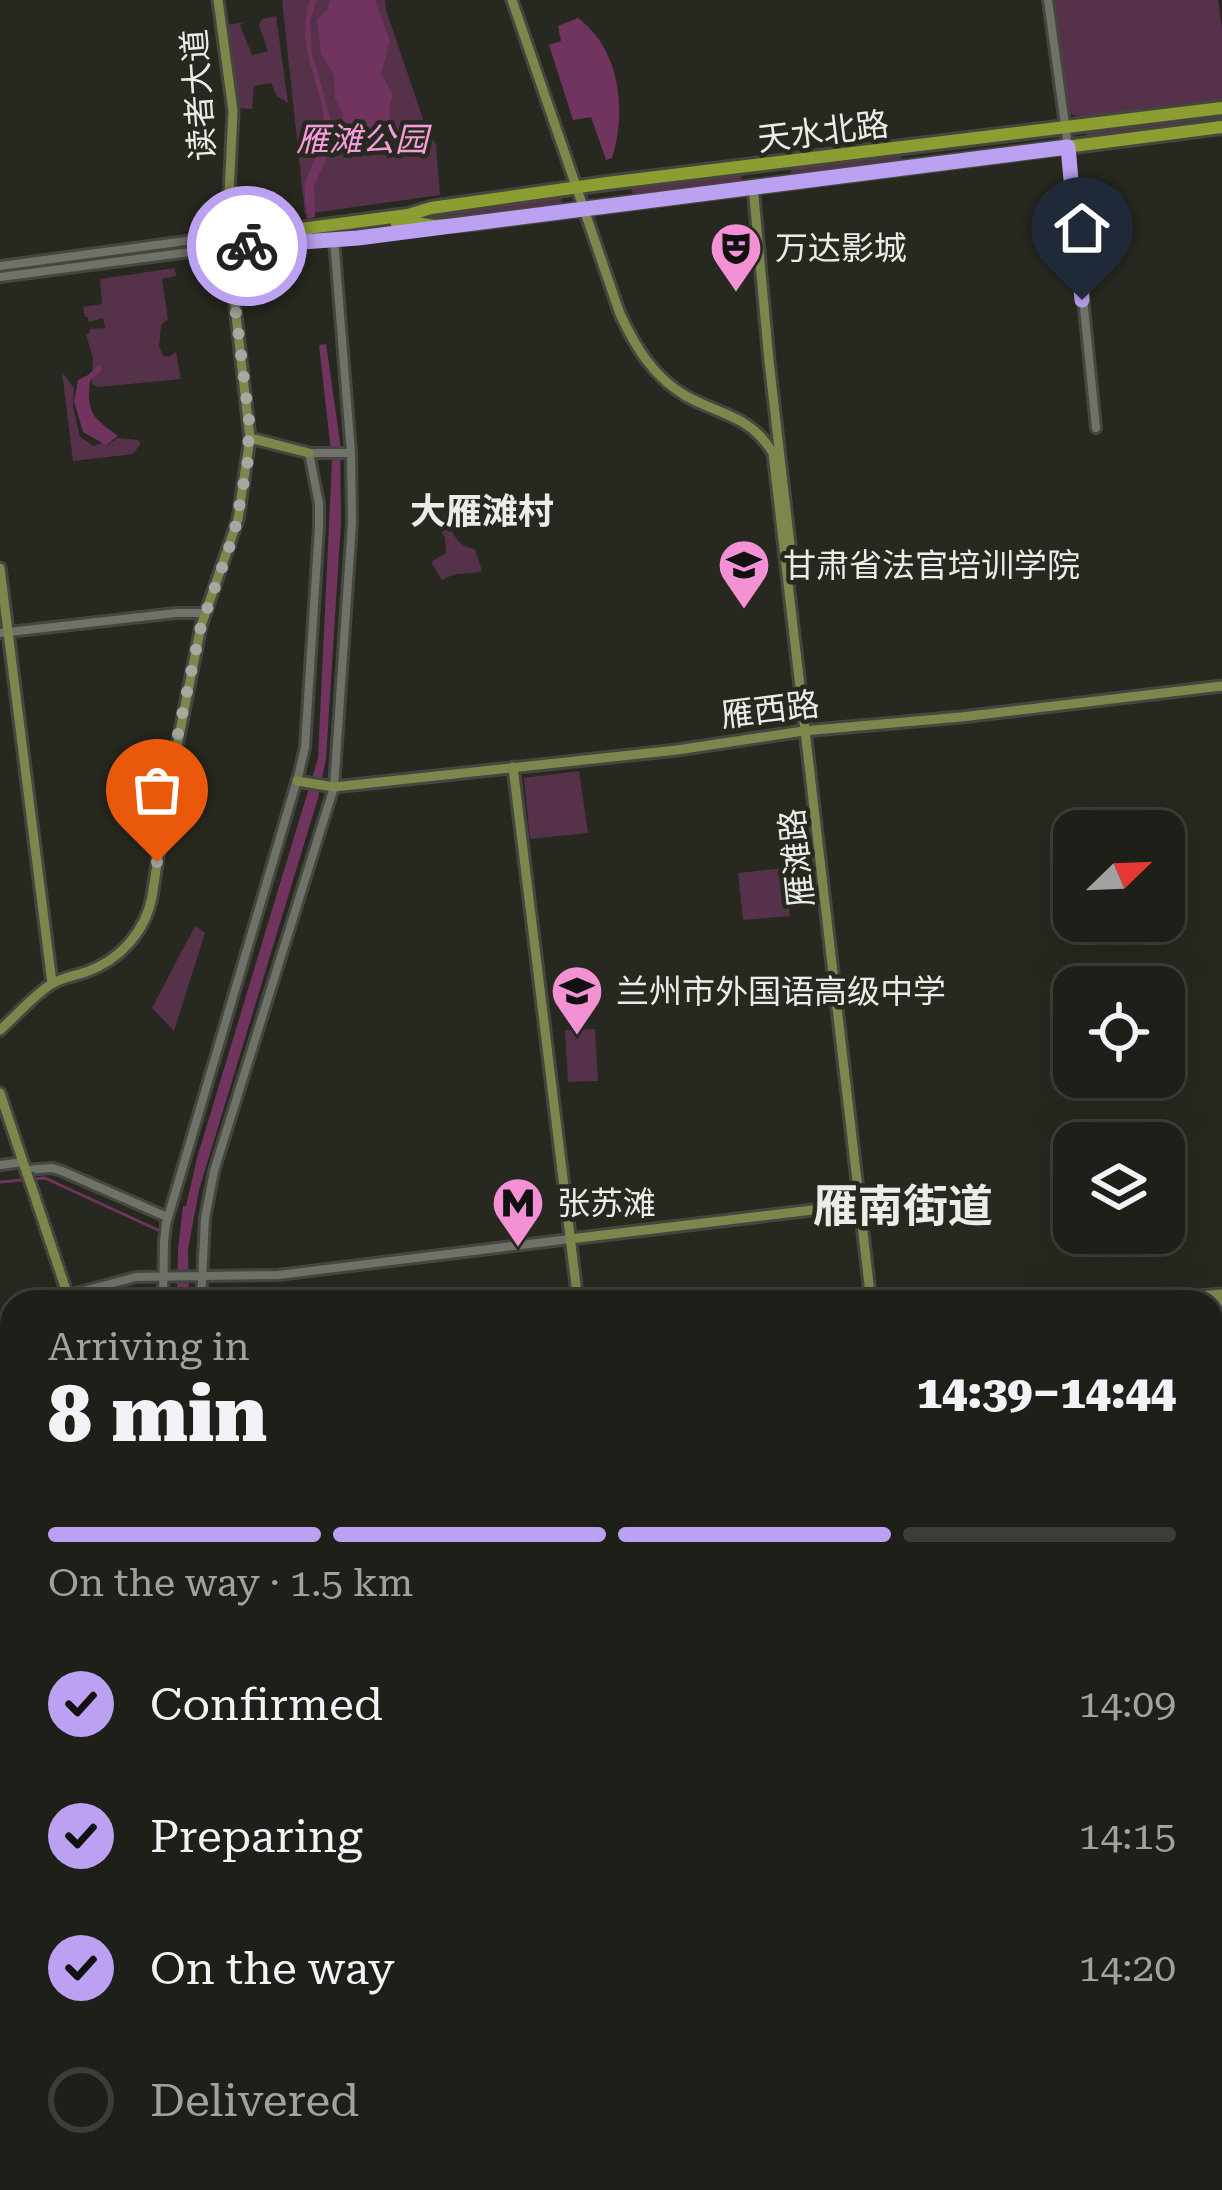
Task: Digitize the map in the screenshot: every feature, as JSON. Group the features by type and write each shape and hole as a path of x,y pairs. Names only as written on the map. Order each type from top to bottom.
{"main road":[{"name":"读者大道","path":"52,983 112,959 135,937 147,916 175,748 204,614 238,519 250,438 227,242 233,111 218,0"},
{"path":"512,0 634,344 663,380 682,394 747,423 763,419 774,408"},
{"name":"天水北路","path":"1222,108 578,188 270,236 410,222 434,226 584,209 1222,128"},
{"path":"1087,125 1081,135 1090,144"},
{"path":"929,145 929,154 940,164"},
{"path":"922,166 929,145"},
{"path":"902,148 910,158 904,168"},
{"path":"751,167 753,186"},
{"name":"雁滩路","path":"753,186 806,731"},
{"name":"雁滩路","path":"747,423 761,434 772,453 872,1290"},
{"path":"250,438 309,454"},
{"path":"0,568 4,633 52,983 0,1030"},
{"name":"雁西路","path":"330,788 1222,686"},
{"path":"513,767 576,1290"},
{"path":"297,781 330,788"},
{"path":"0,1093 66,1290"},
{"path":"570,1239 861,1204"}],"street":[{"path":"1048,0 1096,428"},
{"path":"0,277 227,242 357,216 430,208"},
{"path":"0,266 227,242 334,239 434,226"},
{"path":"199,1290 196,1275 214,1172 330,788 352,524 334,239"},
{"path":"166,1290 166,1221 305,747 320,527 309,454 348,453"},
{"path":"4,633 204,614"},
{"path":"0,1165 27,1173 62,1171 166,1221"},
{"path":"93,1290 119,1280 278,1275 570,1239"}],"green space":[{"name":"雁滩公园","path":"282,0 385,0 424,122 436,144 440,195 305,214"},
{"path":"1053,0 1218,0 1222,99 1078,117 1071,114 1065,102"},
{"path":"276,16 288,103 277,96 271,83 254,86 252,109 238,108 227,25 245,22 240,25 252,55 268,51 259,25 262,19"},
{"path":"1222,113 1222,123 1088,140 1086,130"},
{"path":"901,153 902,163 792,178 790,168"},
{"path":"741,174 742,184 633,198 632,188"},
{"path":"561,196 562,205 411,219 468,206"},
{"path":"275,246 280,295 242,301 238,267 252,249"},
{"path":"175,268 176,276 162,279 168,319 161,325 159,346 163,356 176,352 181,379 92,384 93,358 86,334 105,328 103,318 89,322 83,307 102,304 100,279"},
{"path":"62,372 74,388 80,437 94,446 118,438 138,440 141,443 133,454 73,461"},
{"path":"445,515 459,542 475,549 482,571 442,580 431,562 446,553 445,538 435,521"},
{"path":"579,771 588,833 530,839 524,778"},
{"path":"785,868 790,916 743,920 738,873"},
{"path":"195,926 205,933 174,1031 152,1008"},
{"path":"595,1029 598,1081 568,1082 565,1030"}],"shaded area":[{"path":"310,0 317,0 310,20 312,52 333,128 314,186 315,217 307,219 305,185 324,128 305,32"},
{"path":"330,0 375,0 390,41 381,74 393,94 390,120 401,129 401,138 347,144 334,75 321,54 317,19"},
{"path":"578,18 603,46 616,82 617,139 612,158 606,160 591,117 573,120 549,45 561,41 558,26"},
{"path":"326,344 340,442 341,522 326,759 199,1190 188,1249 189,1290 177,1290 183,1206 318,758 332,461 319,345"},
{"path":"100,364 102,370 90,381 89,401 98,419 118,436 106,445 83,432 74,401 78,380"}],"waterway":[{"path":"0,1182 45,1178 160,1231"}],"tunnel":[{"path":"197,248 270,238"}],"way so far":[{"path":"157,862 201,626 234,534 246,476 249,420 228,248 247,246"}],"place":[{"name":"万达影城","path":"736,294"},
{"name":"甘肃省法官培训学院","path":"744,611"},
{"name":"兰州市外国语高级中学","path":"577,1037"},
{"name":"张苏滩","path":"518,1249"}],"district":[{"name":"大雁滩村","path":"482,511"},
{"name":"雁南街道","path":"903,1206"}],"route":[{"path":"247,246 358,238 1068,147 1082,300"}]}
